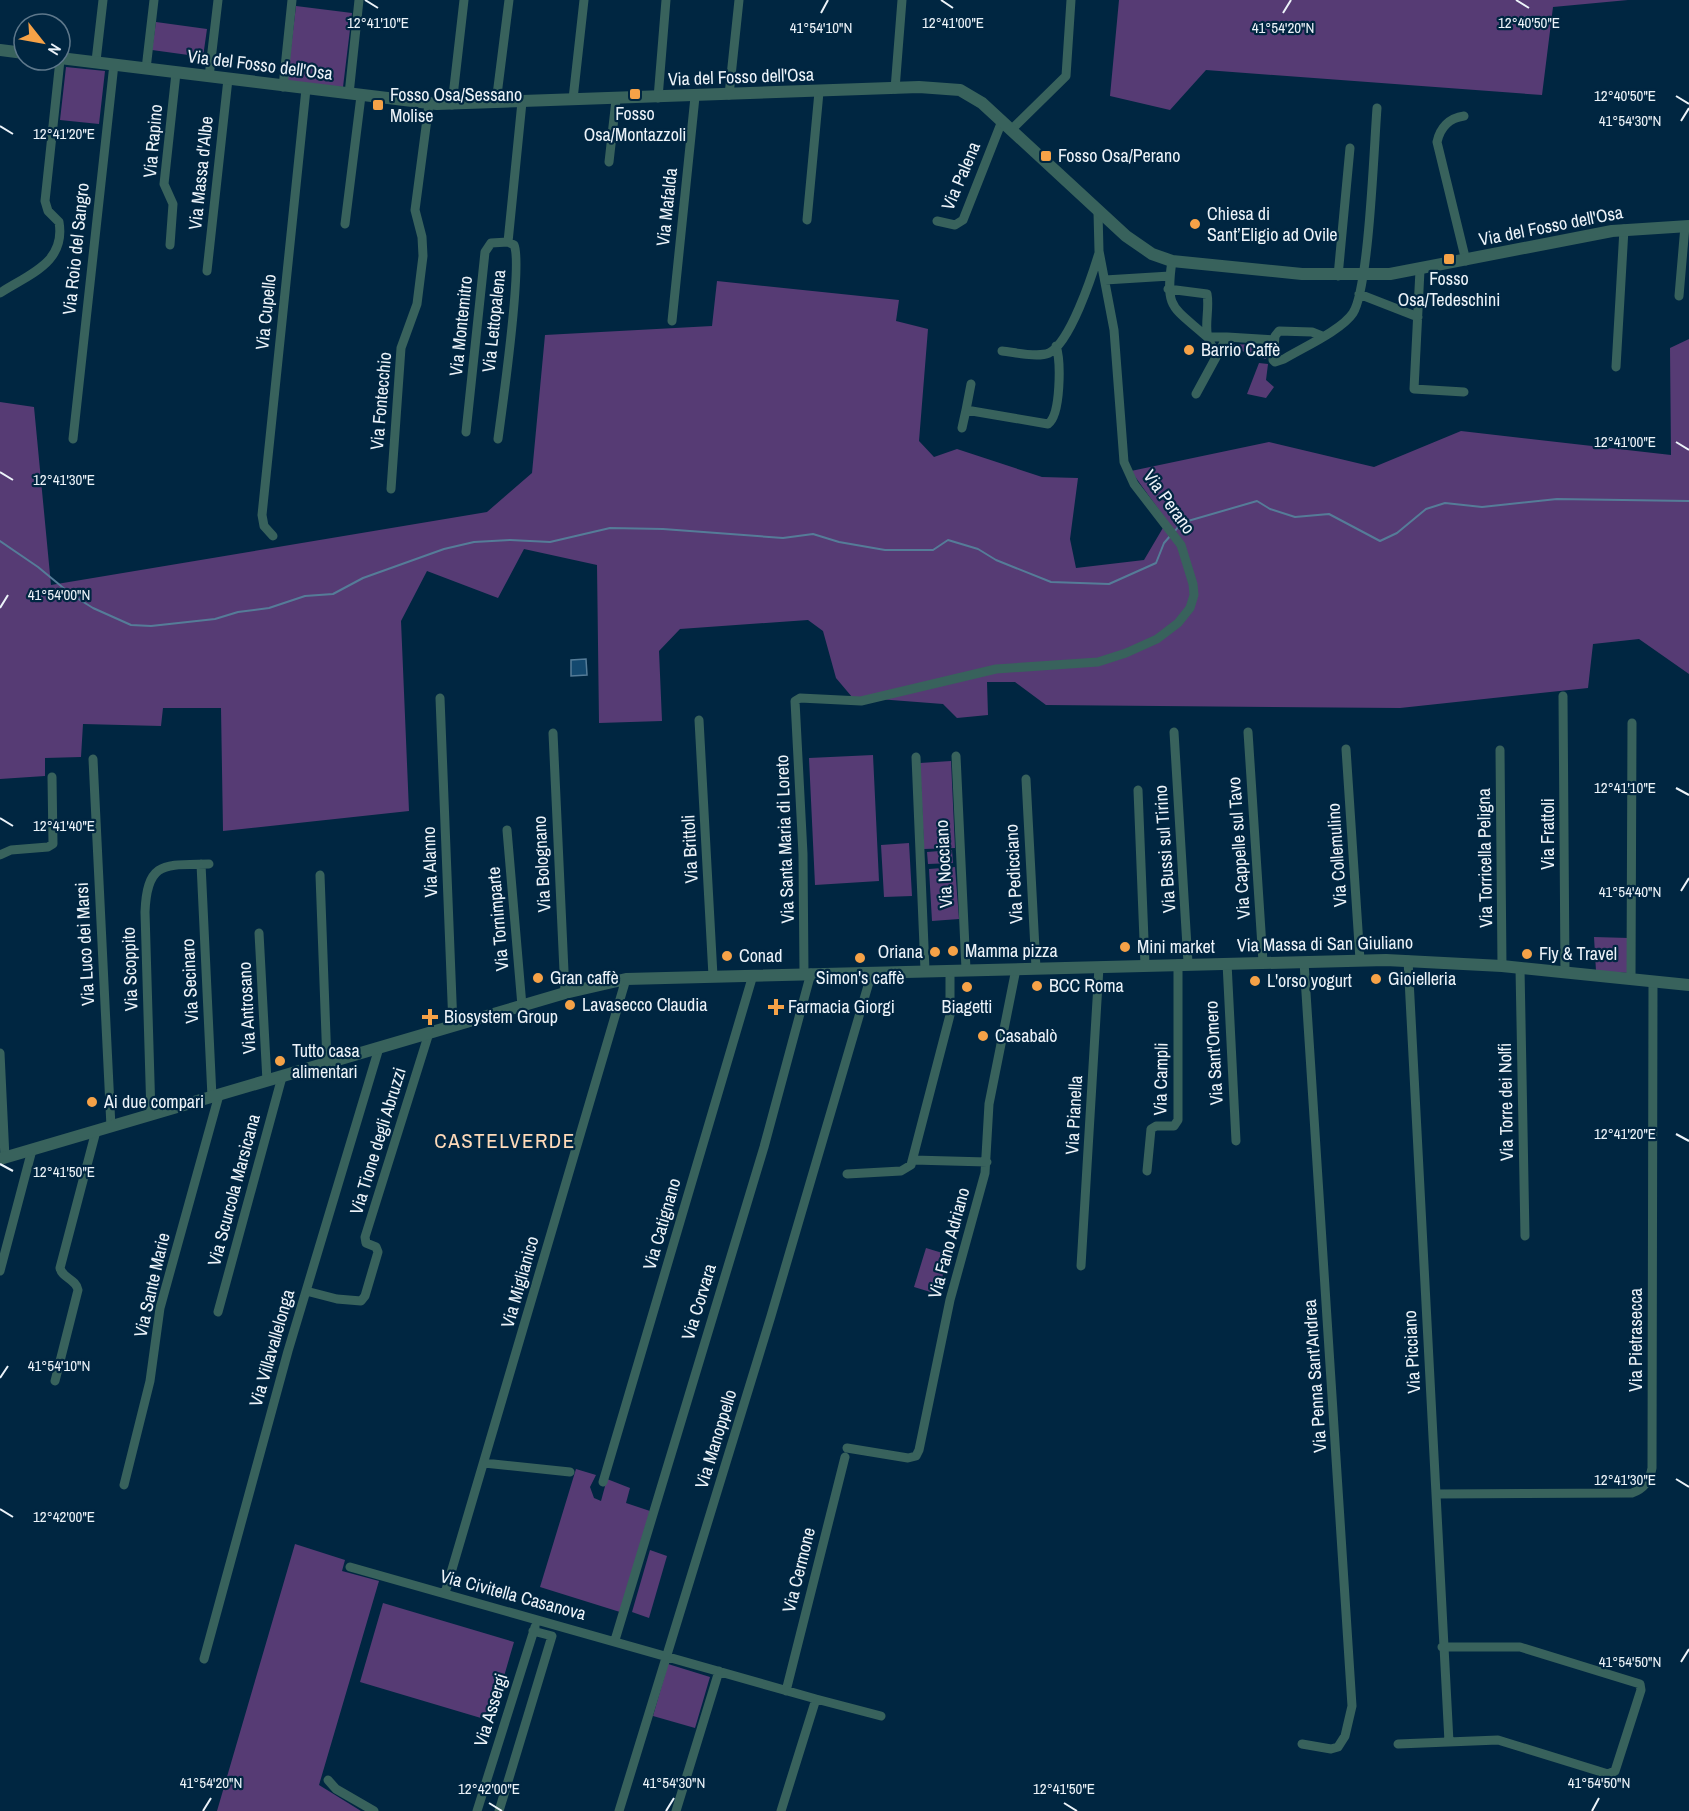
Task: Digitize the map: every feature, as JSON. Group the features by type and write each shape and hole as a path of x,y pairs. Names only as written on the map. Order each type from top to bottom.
{"street":[{"path":"96,61 103,0"},
{"path":"146,69 154,0"},
{"path":"209,77 218,0"},
{"path":"283,87 292,0"},
{"path":"345,224 355,95 359,0"},
{"path":"452,105 464,0"},
{"path":"496,103 509,0"},
{"path":"573,99 584,0"},
{"path":"658,98 666,0"},
{"path":"729,95 739,0"},
{"path":"895,89 902,0"},
{"path":"1006,126 1066,76 1071,0"},
{"name":"Via del Fosso dell'Osa","path":"72,60 283,87 452,105 936,87 960,90 978,99 1098,212 1145,250 1172,261 1338,276 1363,275 1420,270 1624,230 1687,226"},
{"name":"Via Roio del Sangro","path":"73,439 114,64"},
{"path":"0,293 51,260 59,246 59,222 48,211 45,201 59,72"},
{"name":"Via Rapino","path":"170,245 173,204 164,184 176,73"},
{"name":"Via Massa d'Albe","path":"207,271 228,79"},
{"name":"Via Cupello","path":"273,536 263,524 262,515 306,89"},
{"path":"807,220 819,92"},
{"name":"Via Mafalda","path":"672,321 695,97"},
{"path":"609,162 616,100"},
{"name":"Via Lettopalena","path":"498,439 516,270 516,249 508,242 522,102"},
{"name":"Via Fontecchio","path":"391,489 401,348 417,304 422,265 422,237 415,210 429,104"},
{"path":"1322,336 1282,329 1277,332 1274,340 1272,358 1274,362 1279,362 1322,336 1350,317 1355,309 1363,275 1377,108"},
{"path":"1464,116 1454,118 1443,127 1437,142 1466,261"},
{"name":"Via Palena","path":"938,221 955,225 963,220 1006,126"},
{"path":"1338,276 1350,147"},
{"name":"Via Perano","path":"795,703 800,698 869,700 996,669 1087,664 1137,649 1175,626 1192,603 1194,592 1191,575 1173,533 1134,484 1124,462 1114,330 1099,251 1098,212"},
{"path":"1678,296 1687,226"},
{"path":"1616,367 1624,230"},
{"name":"Via Montemitro","path":"466,432 485,252 491,243 508,242"},
{"path":"1002,351 1045,354 1056,346 1085,298 1099,251"},
{"path":"1172,261 1168,297 1174,306 1207,337 1274,340"},
{"path":"1420,270 1414,389 1464,392"},
{"path":"1105,280 1170,276"},
{"path":"1168,289 1207,294 1207,337 1211,347 1219,352"},
{"path":"1359,294 1418,317"},
{"path":"1196,394 1227,337"},
{"path":"966,410 1044,424 1050,423 1056,411 1059,361 1056,346"},
{"path":"962,428 971,384"},
{"name":"Via Frattoli","path":"1563,696 1565,972"},
{"name":"Via Alanno","path":"440,698 453,1026"},
{"name":"Via Santa Maria di Loreto","path":"795,703 808,974"},
{"name":"Via Brittoli","path":"699,720 713,976"},
{"path":"1631,978 1632,723"},
{"name":"Via Bussi sul Tirino","path":"1174,732 1183,964"},
{"name":"Via Cappelle sul Tavo","path":"1248,732 1263,962"},
{"name":"Via Bolognano","path":"553,733 565,993"},
{"name":"Via Collemulino","path":"1346,749 1360,960"},
{"name":"Via Torricella Peligna","path":"1500,750 1502,966"},
{"name":"Via Nocciano","path":"956,756 966,969"},
{"path":"916,757 925,970"},
{"name":"Via Luco dei Marsi","path":"93,759 111,1127"},
{"path":"0,855 8,850 48,847 53,844 52,777"},
{"name":"Via Pedicciano","path":"1026,779 1036,968"},
{"path":"1138,790 1145,965"},
{"name":"Via Tornimparte","path":"507,830 522,1005"},
{"name":"Via Secinaro","path":"205,864 216,1096"},
{"name":"Via Scoppito","path":"151,1115 145,912 147,887 151,877 165,867 205,864"},
{"path":"320,875 327,1063"},
{"name":"Via Antrosano","path":"259,933 267,1081"},
{"name":"Via Massa di San Giuliano","path":"2,1159 522,1005 626,979 1408,960 1502,966 1689,985"},
{"name":"Via Picciano","path":"1408,960 1449,1742"},
{"name":"Via Penna Sant'Andrea","path":"1302,1744 1333,1750 1338,1747 1346,1736 1352,1706 1304,962"},
{"name":"Via Sant'Omero","path":"1227,963 1236,1141"},
{"name":"Via Campli","path":"1147,1171 1151,1129 1156,1126 1174,1126 1178,1120 1183,964"},
{"name":"Via Pianella","path":"1081,1266 1100,967"},
{"name":"Via Torre dei Nolfi","path":"1520,968 1525,1236"},
{"name":"Via Fano Adriano","path":"846,1453 908,1458 918,1453 950,1299 987,1162 989,1100 1016,969"},
{"path":"847,1174 901,1171 909,1167 913,1160 951,1011 950,970"},
{"name":"Via Manoppello","path":"619,1811 872,972"},
{"name":"Via Corvara","path":"615,1640 764,1147 808,974"},
{"name":"Via Catignano","path":"603,1482 753,975"},
{"name":"Via Miglianico","path":"445,1593 626,979"},
{"name":"Via Pietrasecca","path":"1436,1494 1632,1493 1641,1490 1649,1478 1652,1468 1653,981"},
{"name":"Via Tione degli Abruzzi","path":"306,1291 342,1300 361,1301 365,1296 378,1252 376,1247 366,1243 365,1237 429,1033"},
{"name":"Via Villavallelonga","path":"204,1659 306,1291 379,1048"},
{"path":"0,1053 2,1159"},
{"name":"Via Scurcola Marsicana","path":"218,1312 282,1077"},
{"name":"Via Sante Marie","path":"124,1485 150,1381 160,1308 216,1096"},
{"path":"56,1381 78,1294 77,1285 62,1273 60,1268 96,1131"},
{"path":"0,1271 32,1150"},
{"path":"913,1160 987,1162"},
{"name":"Via Cermone","path":"786,1691 846,1453"},
{"path":"484,1463 570,1472"},
{"name":"Via Civitella Casanova","path":"350,1567 667,1655"},
{"name":"Via Assergi","path":"477,1811 537,1619"},
{"path":"499,1811 556,1624"},
{"path":"533,1631 552,1636"},
{"path":"1398,1744 1501,1741 1613,1774 1642,1687 1638,1683 1520,1647 1443,1647"},
{"path":"667,1655 786,1691 881,1716"},
{"path":"676,1811 719,1671"},
{"path":"781,1811 816,1698"},
{"path":"328,1780 336,1789 374,1811"}],"shaded area":[{"path":"1119,0 1628,0 1553,7 1542,95 1206,70 1170,110 1110,96"},
{"path":"296,6 352,13 343,87 287,81"},
{"path":"156,22 207,29 203,57 152,50"},
{"path":"72,68 105,71 99,124 60,120 65,72 72,72"},
{"path":"717,281 899,300 896,321 928,329 919,441 934,457 957,449 1042,477 1078,478 1070,539 1076,568 1144,560 1167,521 1131,471 1269,442 1374,467 1461,431 1671,455 1670,348 1689,339 1689,674 1639,639 1593,644 1588,688 1400,708 1046,705 1015,682 987,682 988,715 957,718 943,704 852,697 836,678 823,631 808,620 680,629 659,651 662,721 599,723 597,565 524,549 498,598 427,571 401,621 409,811 223,831 221,708 163,708 161,726 83,724 81,757 45,758 45,776 0,779 0,402 34,407 51,585 487,512 532,473 545,335 712,326"},
{"path":"1230,344 1260,345 1259,353 1267,353 1266,359 1239,350 1237,354 1225,352"},
{"path":"1259,363 1268,364 1266,380 1274,387 1266,398 1247,394"},
{"path":"873,755 879,881 815,885 809,758"},
{"path":"951,761 955,848 924,849 920,763"},
{"path":"909,843 912,896 884,897 881,845"},
{"path":"952,850 953,863 928,864 927,852"},
{"path":"955,867 959,919 932,921 929,869"},
{"path":"1594,937 1629,938 1629,973 1596,971"},
{"path":"926,1248 949,1255 937,1294 914,1287"},
{"path":"576,1469 596,1475 590,1487 594,1498 601,1501 607,1479 630,1488 626,1503 650,1511 620,1612 540,1587"},
{"path":"295,1544 345,1560 342,1571 379,1581 319,1785 361,1811 217,1811"},
{"path":"650,1550 667,1556 649,1618 632,1612"},
{"path":"383,1603 514,1642 491,1721 360,1682"},
{"path":"668,1664 710,1677 695,1728 653,1716"}],"water":[{"path":"586,659 587,675 571,676 571,660"}],"waterway":[{"path":"1175,531 1181,523 1257,501 1270,509 1295,517 1329,514 1380,541 1397,533 1426,509 1445,503 1482,507 1557,499 1689,501"},
{"path":"0,541 93,608 131,625 151,626 215,619 238,612 269,608 305,596 333,594 363,578 444,549 474,542 510,540 550,542 610,528 663,529 783,538 813,534 839,542 885,550 933,550 948,540 978,549 996,560 1051,582 1109,584 1156,563 1164,543 1171,535"}],"place":[{"name":"Fosso Osa/Montazzoli","path":"635,94"},
{"name":"Fosso Osa/Sessano Molise","path":"378,105"},
{"name":"Fosso Osa/Perano","path":"1046,156"},
{"name":"Chiesa di Sant’Eligio ad Ovile","path":"1195,224"},
{"name":"Fosso Osa/Tedeschini","path":"1449,259"},
{"name":"Barrio Caffè","path":"1189,350"},
{"name":"Mini market","path":"1125,947"},
{"name":"Mamma pizza","path":"953,951"},
{"name":"Oriana","path":"935,952"},
{"name":"Fly & Travel","path":"1527,954"},
{"name":"Conad","path":"727,956"},
{"name":"Simon's caffè","path":"860,958"},
{"name":"Gran caffè","path":"538,978"},
{"name":"Gioielleria","path":"1376,979"},
{"name":"L'orso yogurt","path":"1255,981"},
{"name":"BCC Roma","path":"1037,986"},
{"name":"Biagetti","path":"967,987"},
{"name":"Lavasecco Claudia","path":"570,1005"},
{"name":"Farmacia Giorgi","path":"776,1007"},
{"name":"Biosystem Group","path":"430,1017"},
{"name":"Casabalò","path":"983,1036"},
{"name":"Tutto casa alimentari","path":"280,1061"},
{"name":"Ai due compari","path":"92,1102"}],"district":[{"name":"CASTELVERDE","path":"505,1141"}]}
